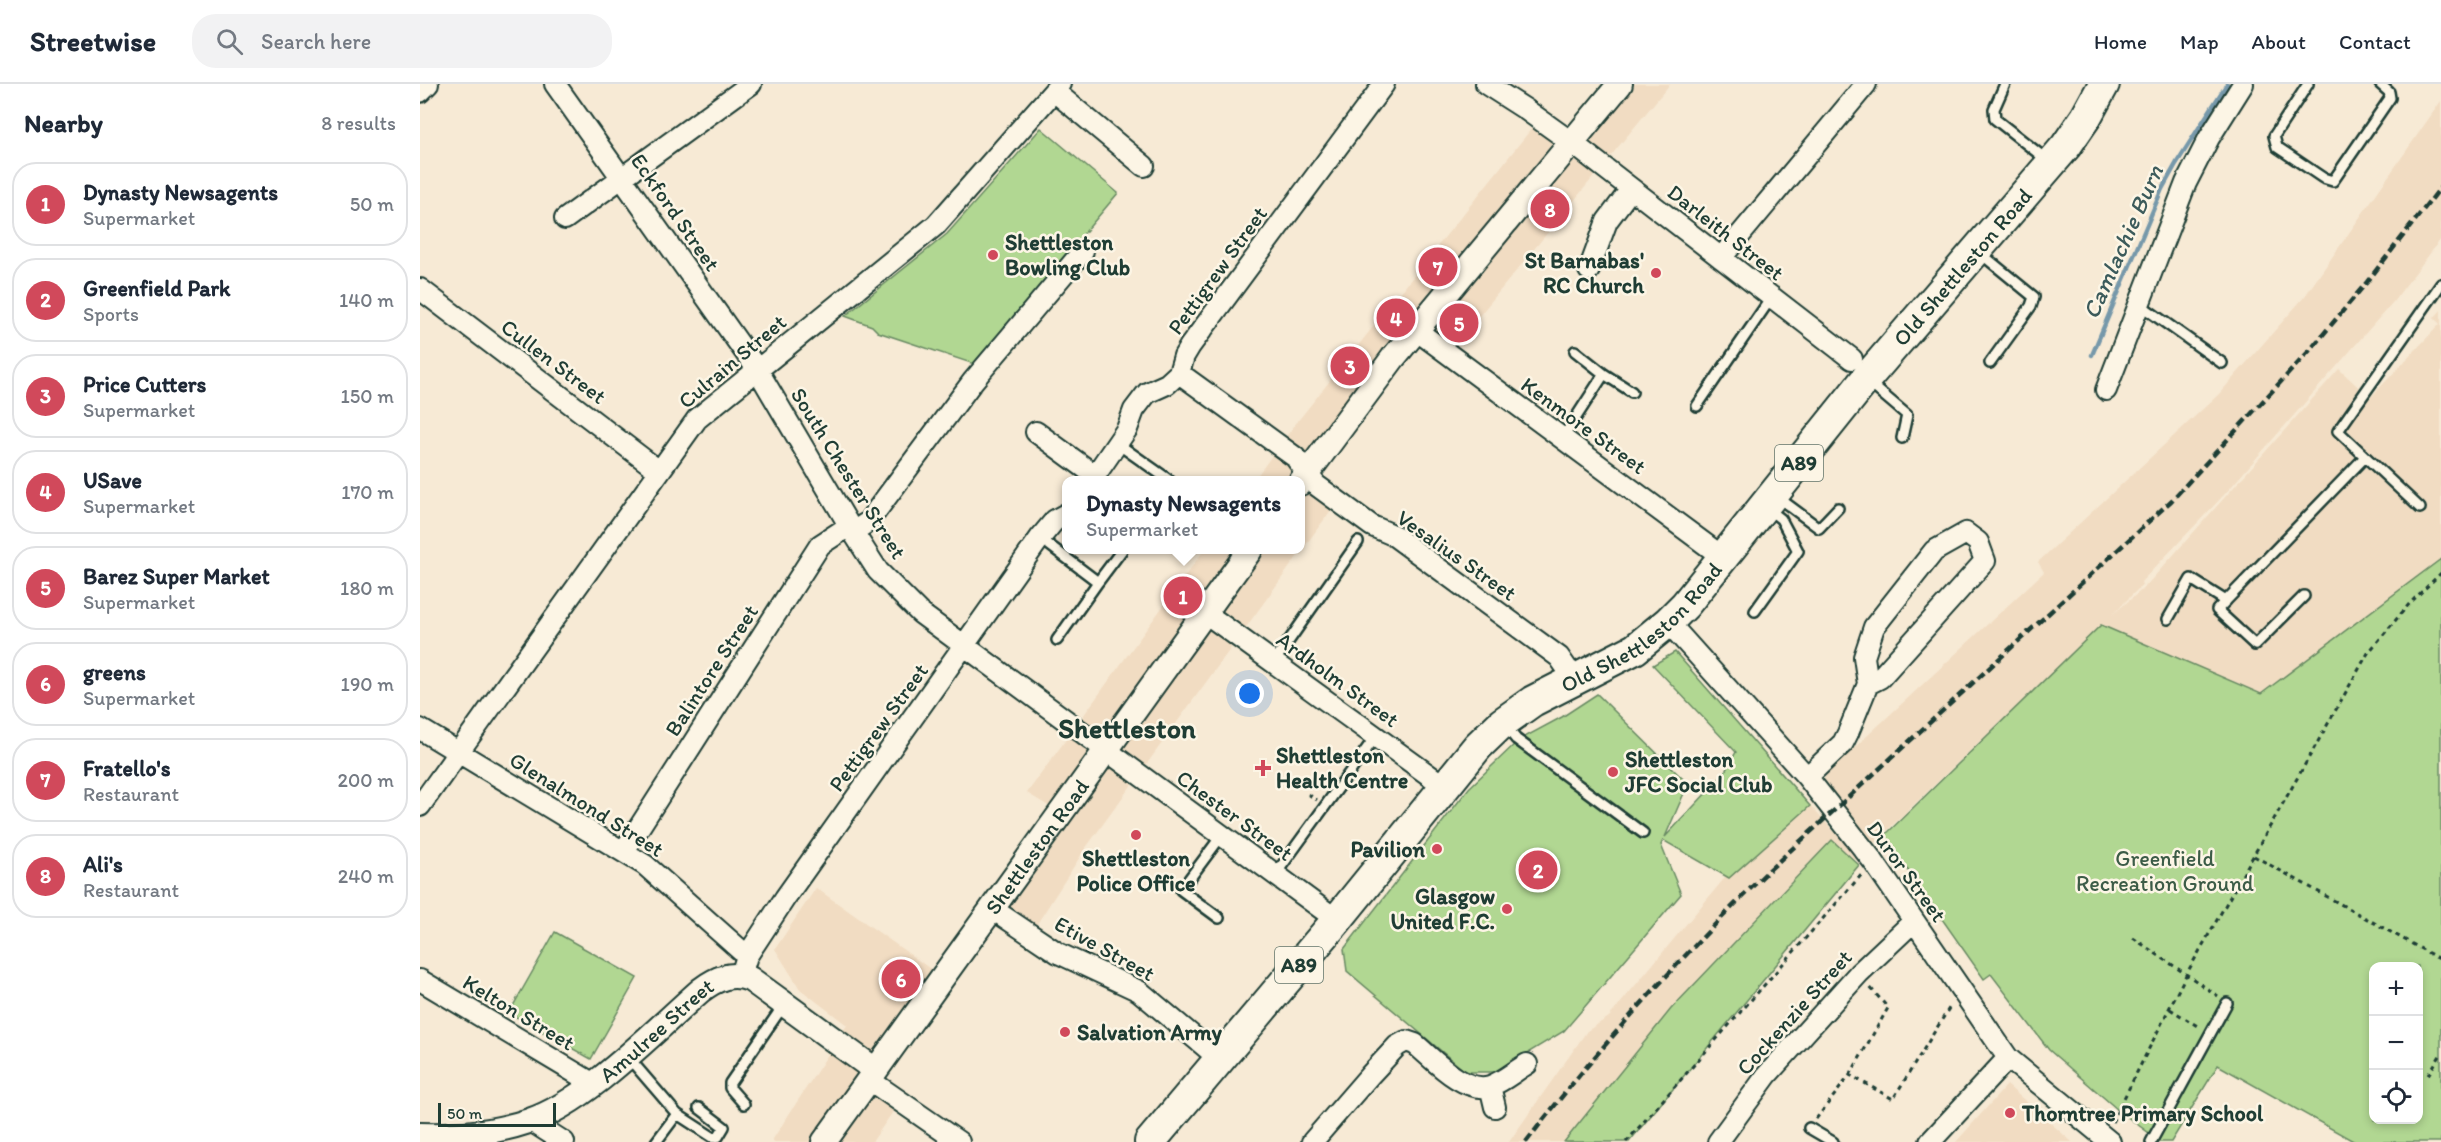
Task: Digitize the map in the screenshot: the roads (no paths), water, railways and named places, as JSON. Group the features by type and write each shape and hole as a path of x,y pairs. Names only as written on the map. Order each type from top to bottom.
{"main road":[{"name":"Old Shettleston Road","path":"1150,1142 1337,920 1478,746 1503,723 1533,701 1635,649 1668,622 1724,558 1769,500 1858,370 1977,250 2051,164 2086,117 2104,84"}],"street":[{"path":"420,92 428,84"},
{"name":"Eckford Street","path":"555,84 758,369"},
{"path":"565,219 751,84"},
{"name":"Pettigrew Street","path":"1095,476 1127,429 1134,410 1147,393 1167,384 1179,373 1190,345 1383,84"},
{"name":"Darleith Street","path":"1486,84 1571,142 1772,298 1858,370"},
{"path":"1305,477 1393,358 1620,84"},
{"path":"1721,258 1866,84"},
{"path":"2106,390 2190,175 2209,138 2243,84"},
{"path":"1057,88 1144,166"},
{"name":"Culrain Street","path":"420,806 697,419 936,225 1057,88"},
{"path":"1589,270 1607,221 1631,189"},
{"name":"Balintore Street","path":"624,851 820,545 868,522 973,381 1083,251"},
{"name":"Cullen Street","path":"420,289 659,471"},
{"name":"Kenmore Street","path":"1416,330 1724,558"},
{"name":"South Chester Street","path":"758,369 878,571 903,597 963,645 1105,749"},
{"name":"Vesalius Street","path":"1179,373 1295,457 1303,476"},
{"path":"1036,432 1091,476"},
{"name":"Vesalius Street","path":"1305,479 1372,526 1393,536 1558,657 1575,680"},
{"name":"Pettigrew Street","path":"744,966 798,879 956,659 963,645 1040,538 1055,520 1062,516"},
{"path":"1807,777 1843,743 1868,684 1864,657 1874,627 1934,551 1965,533 1978,542 1985,561 1880,678 1868,684"},
{"name":"Shettleston Road","path":"824,1142 1246,554"},
{"name":"Ardholm Street","path":"1204,612 1444,786"},
{"name":"Duror Street","path":"1668,622 1807,777 1873,861 2008,1058 2106,1140"},
{"name":"Glenalmond Street","path":"420,729 624,851 645,866 744,966"},
{"name":"Chester Street","path":"1105,749 1337,920"},
{"name":"Etive Street","path":"991,908 1058,953 1139,991 1220,1059"},
{"name":"Cockenzie Street","path":"1718,1142 1767,1075 1858,974 1914,921"},
{"name":"Amulree Street","path":"420,1135 446,1136 491,1131 531,1121 594,1084 711,983 729,976 744,966 750,979 872,1075"},
{"name":"Kelton Street","path":"420,980 594,1084"},
{"path":"1312,1142 1370,1075 1397,1046 1406,1041 1415,1044 1457,1080 1476,1086 1490,1086 1527,1064"},
{"path":"1930,1142 2008,1058"},
{"path":"872,1075 959,1142"},
{"path":"1490,1086 1495,1107"},
{"path":"531,1121 564,1142"}],"lane":[{"path":"2005,84 1994,109 1995,119 2051,164"},
{"path":"2308,84 2274,136 2274,142 2277,147 2323,178 2333,180 2390,98 2389,92 2380,84"},
{"path":"1977,250 2034,297 2031,306 1990,363"},
{"path":"2420,508 2338,431 2441,284"},
{"path":"1697,406 1772,298"},
{"path":"2139,304 2222,363"},
{"path":"1575,351 1632,392"},
{"path":"1858,370 1907,415 1902,438"},
{"path":"1562,439 1604,374"},
{"path":"1118,444 1163,476"},
{"path":"2304,596 2255,645 2217,610 2365,457"},
{"path":"1769,500 1819,528 1838,508"},
{"path":"1755,611 1798,551 1769,500"},
{"path":"1040,538 1098,582"},
{"path":"1274,662 1358,542"},
{"path":"1057,640 1118,554"},
{"path":"2168,619 2191,579 2226,601"},
{"path":"1503,723 1516,739 1642,833"},
{"path":"1275,875 1376,736"},
{"path":"1219,918 1181,890 1222,835"},
{"path":"2151,1142 2227,1003"},
{"path":"744,1104 730,1088 730,1083 784,1004"},
{"path":"627,1055 677,1114 714,1138 718,1137 724,1127 699,1108"},
{"path":"656,1142 677,1114"},
{"path":"1809,1128 1833,1142"}],"waterway":[{"name":"Camlachie Burn","path":"2092,355 2162,189 2227,84"}],"railway":[{"path":"1526,1142 1642,1003 1767,872 2171,501 2311,349 2441,187"}],"place":[{"name":"Ali's","path":"1550,209"},
{"name":"Shettleston Bowling Club","path":"993,255"},
{"name":"Fratello's","path":"1438,267"},
{"name":"St Barnabas' RC Church","path":"1656,273"},
{"name":"USave","path":"1396,318"},
{"name":"Barez Super Market","path":"1459,323"},
{"name":"Price Cutters","path":"1350,366"},
{"name":"Dynasty Newsagents","path":"1183,596"},
{"name":"Shettleston Health Centre","path":"1263,768"},
{"name":"Shettleston JFC Social Club","path":"1613,772"},
{"name":"Shettleston Police Office","path":"1136,835"},
{"name":"Pavilion","path":"1437,849"},
{"name":"Greenfield Park","path":"1538,870"},
{"name":"Glasgow United F.C.","path":"1507,909"},
{"name":"greens","path":"901,979"},
{"name":"Salvation Army","path":"1065,1032"},
{"name":"Thorntree Primary School","path":"2010,1113"}],"district":[{"name":"Shettleston","path":"1127,728"}],"park label":[{"name":"Greenfield Recreation Ground","path":"2165,870"}]}
